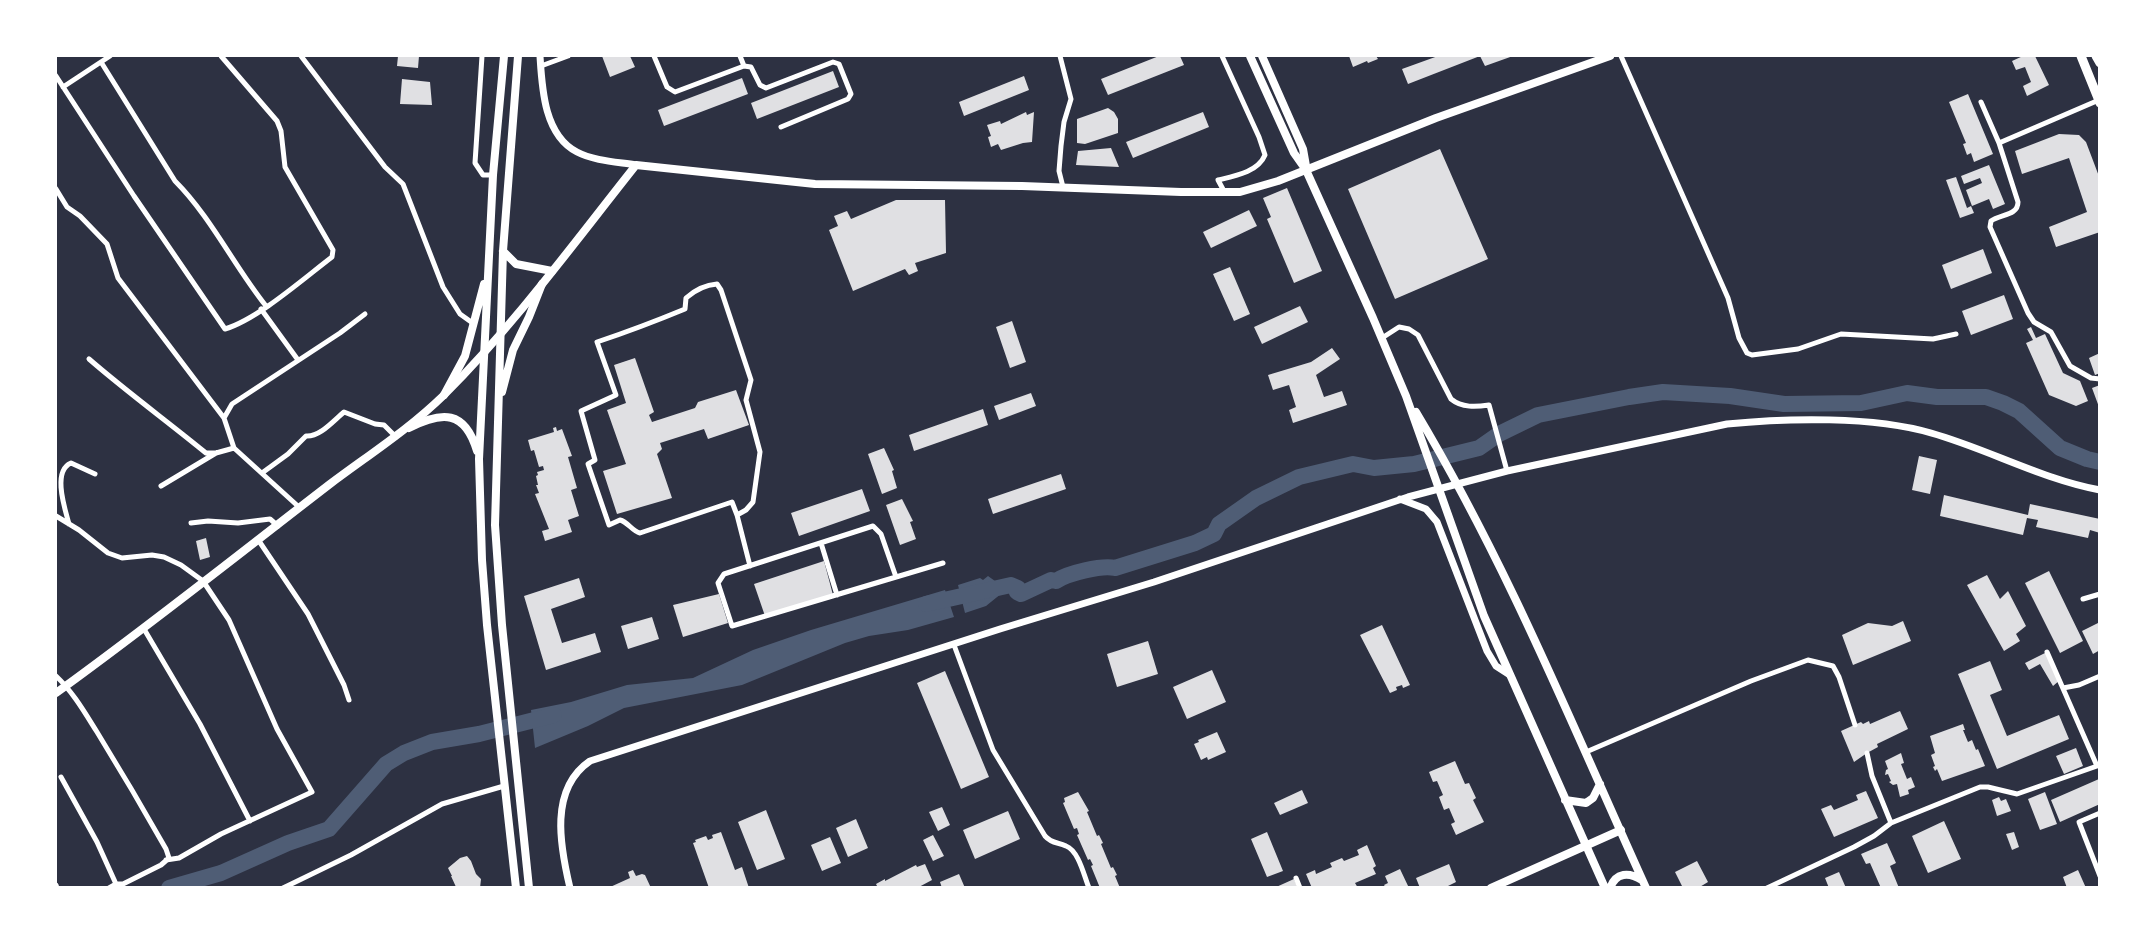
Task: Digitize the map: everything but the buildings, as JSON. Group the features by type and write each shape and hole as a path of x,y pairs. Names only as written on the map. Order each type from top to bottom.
{"highway":[{"path":"2081,56 2099,101"},
{"path":"2096,56 2100,63"}],"main road":[{"path":"504,56 493,175 479,459 482,560 487,625 516,888"},
{"path":"518,56 503,251 495,525 508,690 529,888"},
{"path":"1250,56 1294,153 1306,170 1382,338 1406,396 1484,616 1605,888"},
{"path":"1262,56 1303,149 1306,170"},
{"path":"56,693 409,428 500,336 636,165 815,184 1063,187 1225,193 1252,190 1594,58 1610,56"},
{"path":"503,251 516,264 552,271"},
{"path":"444,395 459,370 474,324 489,263"},
{"path":"498,404 509,361 530,318 542,284"},
{"path":"1406,396 1469,506 1518,603 1644,884"},
{"path":"409,428 432,417 448,417 467,429 479,459"},
{"path":"1565,800 1577,804 1586,803 1593,798 1600,784"},
{"path":"1491,888 1621,830"},
{"path":"1610,888 1614,879 1629,874 1644,884"}],"street":[{"path":"63,87 110,56"},
{"path":"56,76 225,329 239,325 264,307 332,257 333,250 285,167 281,131 277,121 221,56"},
{"path":"301,56 385,167 403,184 443,287 460,314 474,324"},
{"path":"482,56 476,162 483,175 493,175"},
{"path":"540,56 550,118 565,144 583,155 636,165"},
{"path":"541,66 568,56"},
{"path":"654,56 667,87 673,92 682,91 744,66 751,67 760,85 766,88 833,62 839,64 851,94 848,99 781,127"},
{"path":"740,56 744,66"},
{"path":"1060,56 1071,99 1064,122 1061,146 1059,171 1063,187"},
{"path":"1222,56 1265,154 1263,161 1243,174 1218,180 1225,193"},
{"path":"1621,56 1728,298 1739,338 1747,353 1752,355 1798,350 1841,334 1933,339 1956,334"},
{"path":"101,62 175,181 190,196 298,360"},
{"path":"2000,143 2099,101"},
{"path":"1980,102 2000,143 2018,202 2015,211 1995,218 1990,227 2034,322 2051,332 2070,366 2091,378 2100,379"},
{"path":"56,189 68,207 107,244 118,278 224,418 234,448 300,508"},
{"path":"737,515 753,502 760,452 746,400 751,380 721,290 717,284 710,284 694,291 686,298 685,309 641,325 625,334 597,342 616,395 581,411 595,460 588,464 609,525 620,520 624,521 635,532 640,533 732,502 750,566"},
{"path":"224,418 232,404 365,314"},
{"path":"1382,338 1399,327 1414,332 1418,335 1451,399 1456,404 1489,405 1507,471"},
{"path":"89,359 135,399 189,437 206,453 216,453"},
{"path":"262,473 288,454 306,436 313,436 322,431 344,412 375,424 384,425 396,437"},
{"path":"570,888 560,837 562,806 573,778 590,761 1154,582 1400,499 1468,480 1726,424 1758,421 1854,421 1897,425 1931,433 2062,480 2100,490"},
{"path":"161,486 216,453 234,448"},
{"path":"69,524 61,491 62,470 65,465 71,463 95,474"},
{"path":"1400,499 1426,509 1437,522 1487,651 1496,666 1510,675"},
{"path":"56,516 108,553 122,558 152,555 164,557 181,565 203,581 229,620 277,729 312,792 271,809 179,858 166,860"},
{"path":"191,523 208,521 238,523 270,519 278,526"},
{"path":"896,577 881,534 873,526 724,574 718,584 732,626 943,563"},
{"path":"259,541 308,614 344,685 349,700"},
{"path":"820,543 837,595"},
{"path":"2083,599 2100,594"},
{"path":"144,629 200,724 250,821"},
{"path":"954,645 993,750 1045,836 1052,843 1068,846 1074,853 1089,888"},
{"path":"1767,888 1854,847 1891,823 1980,788 1988,787 2017,794 2098,766 2047,652"},
{"path":"1586,752 1750,681 1808,660 1833,666 1855,725"},
{"path":"56,676 66,685 121,771 169,858 161,865 123,884 116,884 109,888"},
{"path":"2063,688 2100,676"},
{"path":"1867,753 1872,776 1891,823"},
{"path":"61,777 97,842 116,884"},
{"path":"283,888 351,855 441,804 504,786"},
{"path":"2100,813 2079,822 2100,876"},
{"path":"1296,878 1300,888"}],"water":[{"path":"988,576 995,581 1016,585 1007,589 986,606 965,613 958,585 980,578 983,580"},
{"path":"945,590 954,617 908,630 869,636 845,643 742,685 624,708 535,748 531,710 571,702 627,685 693,678 753,650"}],"waterway":[{"path":"926,604 1011,585 1018,588 1017,592 1021,594 1068,575 1094,569 1115,568 1195,543 1214,534 1219,524 1256,498 1299,477 1353,464 1374,468 1414,464 1479,448 1499,434 1538,415 1663,392 1730,396 1784,404 1861,403 1907,393 1937,397 1986,397 2019,411 2060,448 2100,462"},
{"path":"169,888 221,873 288,843 329,829 386,764 404,753 432,742 479,734 554,715"}]}
